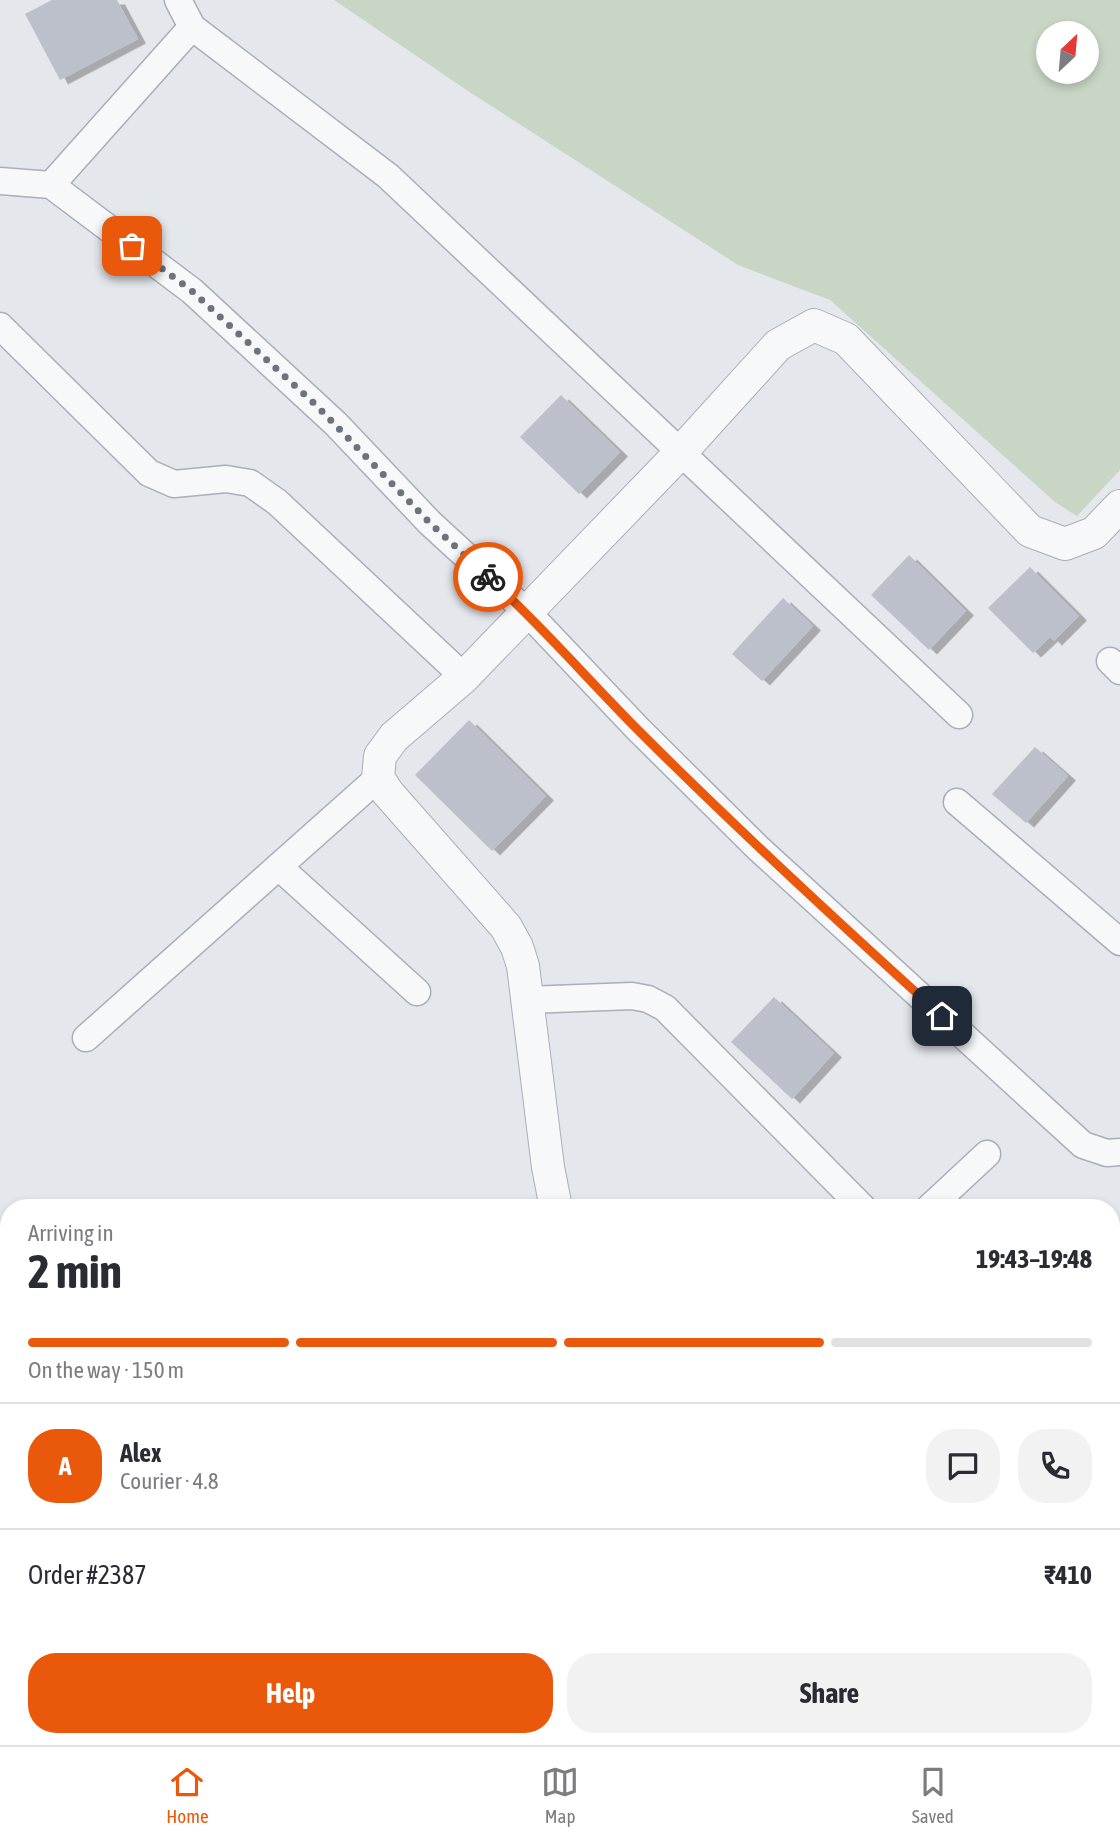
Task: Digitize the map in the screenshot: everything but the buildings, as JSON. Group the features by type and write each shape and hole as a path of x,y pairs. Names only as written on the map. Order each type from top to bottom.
{"street":[{"path":"178,0 192,27 388,176 959,715"},
{"path":"51,185 192,27"},
{"path":"0,180 51,185 192,291 336,424 430,523 527,612 638,729 758,848 1083,1145 1107,1153 1120,1152"},
{"path":"554,1199 523,966 517,947 506,927 378,779 380,756 394,737 464,677 680,453 778,345 814,325 846,339 1030,531 1065,544 1094,533 1120,506"},
{"path":"0,326 149,473 174,484 226,480 250,484 277,502 464,677"},
{"path":"86,1038 378,779"},
{"path":"957,802 1120,942"},
{"path":"279,867 417,992"},
{"path":"527,1000 632,996 648,999 665,1008 854,1199"},
{"path":"939,1199 988,1154"}],"green space":[{"path":"334,0 1120,0 1120,470 1077,516 1055,502 830,300 738,265 468,91"}],"way so far":[{"path":"132,246 192,291 318,407 430,523 488,577"}],"route":[{"path":"488,577 527,612 638,729 758,848 942,1016"}]}
